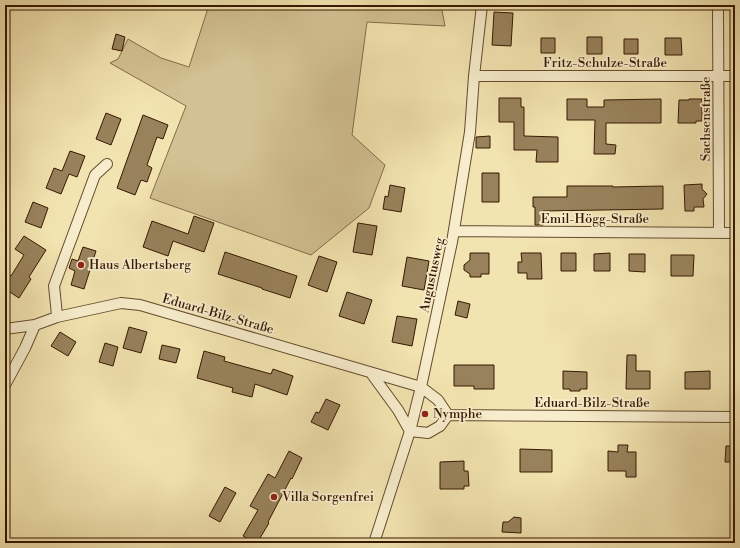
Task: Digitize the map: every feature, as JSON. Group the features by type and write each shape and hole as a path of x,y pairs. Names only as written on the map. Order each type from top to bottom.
{"street":[{"name":"Augustusweg","path":"374,543 410,431 421,387 454,231 470,132 474,76 482,5"},
{"name":"Sachsenstraße","path":"718,5 719,233"},
{"name":"Fritz-Schulze-Straße","path":"474,76 735,76"},
{"path":"57,317 54,286 95,175 107,164"},
{"name":"Emil-Högg-Straße","path":"454,231 735,233"},
{"name":"Eduard-Bilz-Straße","path":"5,329 35,325 57,317 121,303 140,305 421,387"},
{"path":"5,385 25,348 35,325"},
{"path":"371,373 398,410 410,431 428,433 440,426 448,415 438,400 421,387"},
{"name":"Eduard-Bilz-Straße","path":"448,415 735,417"}],"shaded area":[{"path":"209,5 441,5 445,26 367,22 352,135 385,165 369,208 311,255 150,198 186,106 110,63 118,59 128,39 161,58 189,67"}],"building":[{"path":"494,12 513,13 511,46 492,45"},
{"path":"116,34 125,37 122,51 112,49"},
{"path":"587,37 602,37 602,54 587,54"},
{"path":"541,38 555,38 555,53 541,53"},
{"path":"665,38 681,38 682,55 665,55"},
{"path":"624,39 638,39 638,54 624,54"},
{"path":"499,98 521,98 521,107 524,107 524,136 558,137 558,162 536,162 537,150 514,150 514,122 499,122"},
{"path":"567,99 587,99 587,107 604,107 604,100 661,99 661,123 606,123 606,144 616,145 615,154 594,154 595,120 567,120"},
{"path":"702,99 702,121 696,121 696,123 678,123 679,100"},
{"path":"106,113 121,119 111,145 96,139"},
{"path":"143,115 168,125 163,139 157,137 147,165 152,168 147,182 141,180 135,195 117,188"},
{"path":"490,136 490,148 476,148 476,137"},
{"path":"70,151 85,156 77,177 69,174 61,194 46,188 54,168 62,171"},
{"path":"482,173 499,173 499,202 482,202"},
{"path":"702,184 702,189 707,194 703,199 704,207 694,207 694,211 685,211 684,185"},
{"path":"390,185 405,188 401,212 383,209 385,196 388,197"},
{"path":"567,186 663,186 663,209 543,211 543,225 535,225 535,207 533,207 533,197 567,197"},
{"path":"33,202 48,208 41,228 25,222"},
{"path":"194,216 214,223 204,252 173,241 168,256 143,247 152,221 188,234"},
{"path":"358,223 377,226 372,255 353,252"},
{"path":"24,236 46,250 29,277 31,279 19,298 5,289 5,273 11,276 24,255 15,249"},
{"name":"Haus Albertsberg","path":"83,247 96,251 84,289 71,285 75,271 69,268 72,259 78,261"},
{"path":"225,252 297,276 290,298 218,274"},
{"path":"470,253 489,253 489,274 481,274 481,277 470,277 470,274 464,270 464,265 470,260"},
{"path":"521,253 541,253 542,279 527,279 527,273 518,273 518,262 522,262"},
{"path":"561,253 576,253 576,271 561,271"},
{"path":"610,253 610,271 594,271 594,254"},
{"path":"629,254 645,254 645,272 629,271"},
{"path":"671,255 694,255 693,276 671,276"},
{"path":"319,256 337,262 327,292 308,285"},
{"path":"407,257 429,261 424,290 402,286"},
{"path":"347,292 372,300 364,324 339,316"},
{"path":"458,301 470,304 467,318 455,315"},
{"path":"397,316 417,319 412,346 392,342"},
{"path":"129,327 147,332 141,353 123,348"},
{"path":"60,332 76,342 68,356 51,346"},
{"path":"105,343 118,347 113,366 99,362"},
{"path":"162,345 180,349 176,363 159,359"},
{"path":"204,351 225,357 224,361 271,374 273,369 293,376 287,395 255,384 252,397 232,392 233,388 197,378"},
{"path":"627,355 636,355 636,371 650,371 650,389 626,389"},
{"path":"454,365 494,365 494,389 474,389 474,386 454,386"},
{"path":"563,371 587,372 587,389 570,391 570,389 563,389"},
{"path":"710,371 710,389 685,389 685,372"},
{"path":"326,399 340,405 328,430 311,422 316,412 319,413"},
{"path":"618,445 628,445 627,452 636,452 636,477 626,477 626,471 608,471 608,451 618,452"},
{"path":"726,446 735,446 735,462 725,462"},
{"path":"520,449 552,450 552,472 520,472"},
{"path":"289,451 302,458 268,522 269,523 256,543 243,536 258,510 250,506 268,474 275,478"},
{"path":"464,461 464,471 468,471 469,486 464,486 464,489 440,489 440,462"},
{"path":"225,487 236,493 220,522 209,516"},
{"path":"514,517 521,518 521,533 502,532 503,522 508,522"}],"place":[{"name":"Haus Albertsberg","path":"81,265"},
{"name":"Nymphe","path":"425,414"},
{"name":"Villa Sorgenfrei","path":"274,497"}]}
